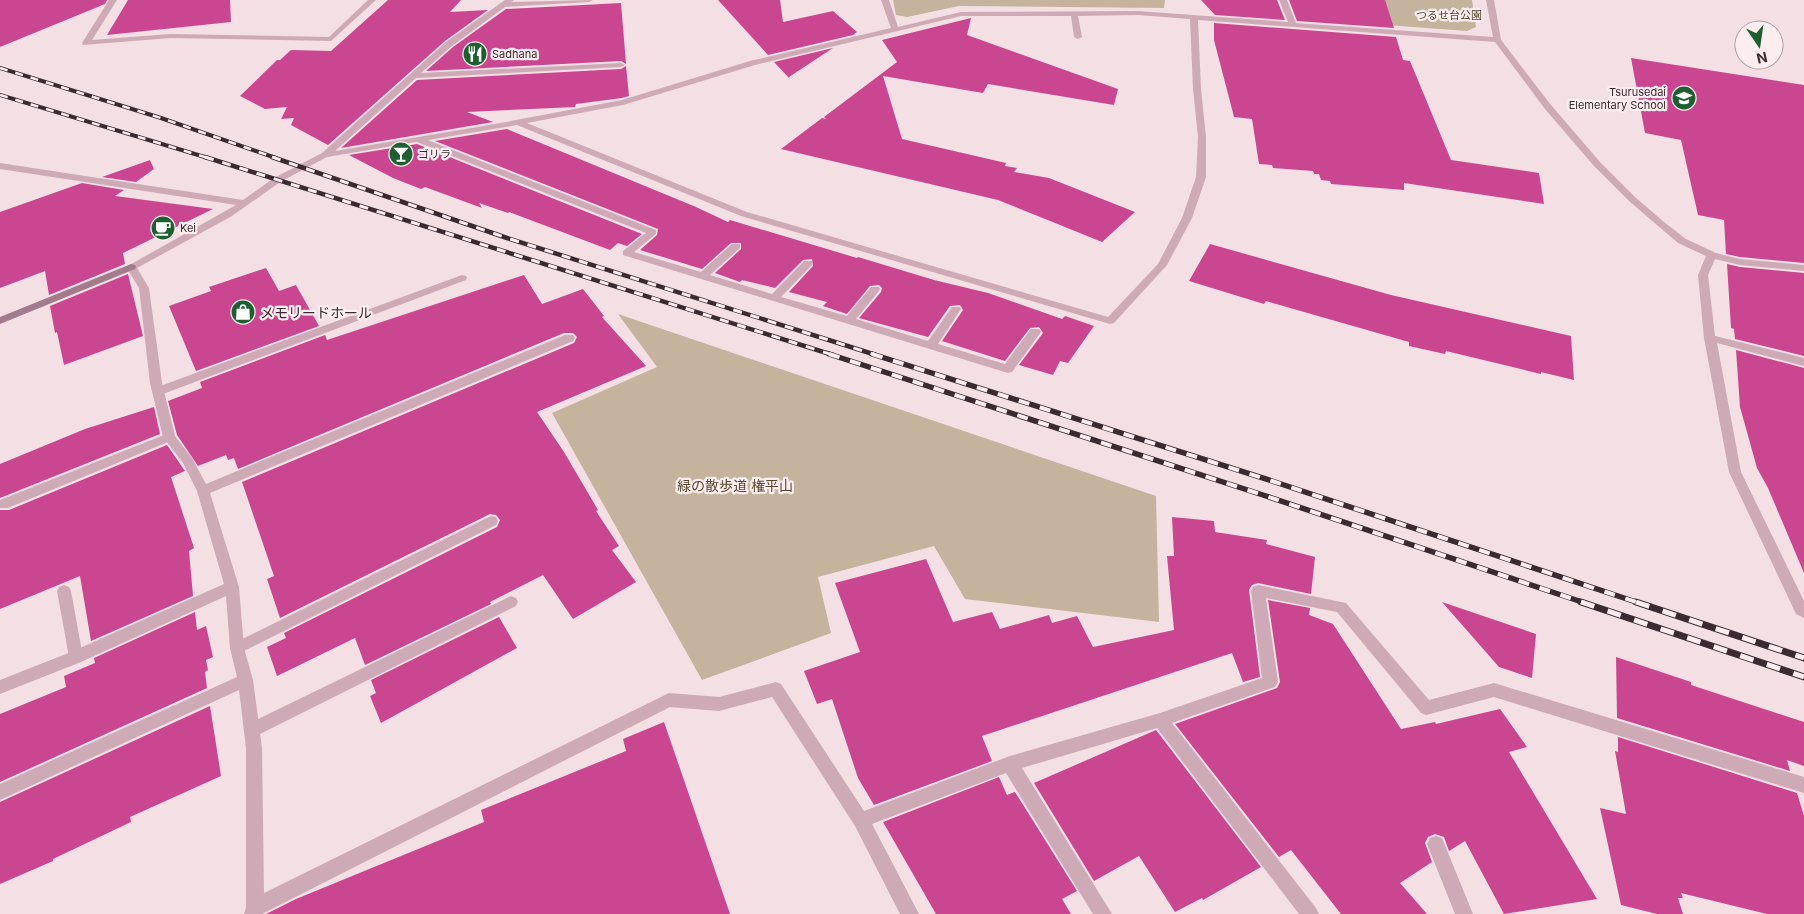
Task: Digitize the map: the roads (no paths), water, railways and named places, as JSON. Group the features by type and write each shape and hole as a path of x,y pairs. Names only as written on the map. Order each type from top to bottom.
{"street":[{"path":"113,0 86,43 170,36 330,39 372,0"},
{"path":"0,321 131,267 204,228 245,203 277,180 325,155 449,44 506,2 589,0"},
{"path":"885,0 895,29"},
{"path":"1283,0 1292,23"},
{"path":"1490,0 1497,40 1548,107 1598,164 1632,199 1682,241 1712,255 1740,262 1804,268"},
{"path":"1074,13 1078,37"},
{"path":"325,155 519,123 623,102 753,63 961,14 1138,13 1292,23 1497,40"},
{"path":"519,123 744,214 1110,321 1162,265 1186,218 1201,177 1202,136 1197,89 1194,17"},
{"path":"412,76 621,65"},
{"path":"420,140 653,232 627,253 1008,369 1035,332"},
{"path":"0,166 245,203"},
{"path":"704,276 736,246"},
{"path":"1712,255 1703,275 1710,338 1735,472 1804,612"},
{"path":"774,298 808,263"},
{"path":"131,267 144,288 158,391 169,437 188,461 203,491 232,586 237,648 245,680 254,748 254,910 669,700 719,704 776,689 860,820 910,914"},
{"path":"158,391 462,278"},
{"path":"849,320 875,289"},
{"path":"930,345 956,308"},
{"path":"203,491 569,338"},
{"path":"1710,338 1804,362"},
{"path":"3,504 169,437"},
{"path":"237,648 491,521"},
{"path":"0,687 76,657 232,586"},
{"path":"64,591 76,657"},
{"path":"860,820 1010,764 1160,720 1270,682 1258,591 1342,607 1426,708 1494,690 1804,785"},
{"path":"252,730 511,602"},
{"path":"0,792 245,680"},
{"path":"1160,720 1310,914"},
{"path":"1010,764 1103,914"},
{"path":"1436,844 1464,914"}],"railway":[{"path":"0,68 161,118 276,158"},
{"path":"0,95 208,158"},
{"path":"205,157 833,355"},
{"path":"272,157 507,238 876,355"},
{"path":"829,354 1266,496 1585,603"},
{"path":"872,354 1272,481 1639,603"},
{"path":"1581,602 1804,677"},
{"path":"1639,603 1804,658"}],"place":[{"name":"Sadhana","path":"475,54"},
{"name":"Tsurusedai Elementary School","path":"1684,98"},
{"name":"ゴリラ","path":"401,154"},
{"name":"Kei","path":"163,228"},
{"name":"メモリードホール","path":"243,312"}],"park label":[{"name":"つるせ台公園","path":"1449,15"},
{"name":"緑の散歩道 権平山","path":"735,485"}]}
